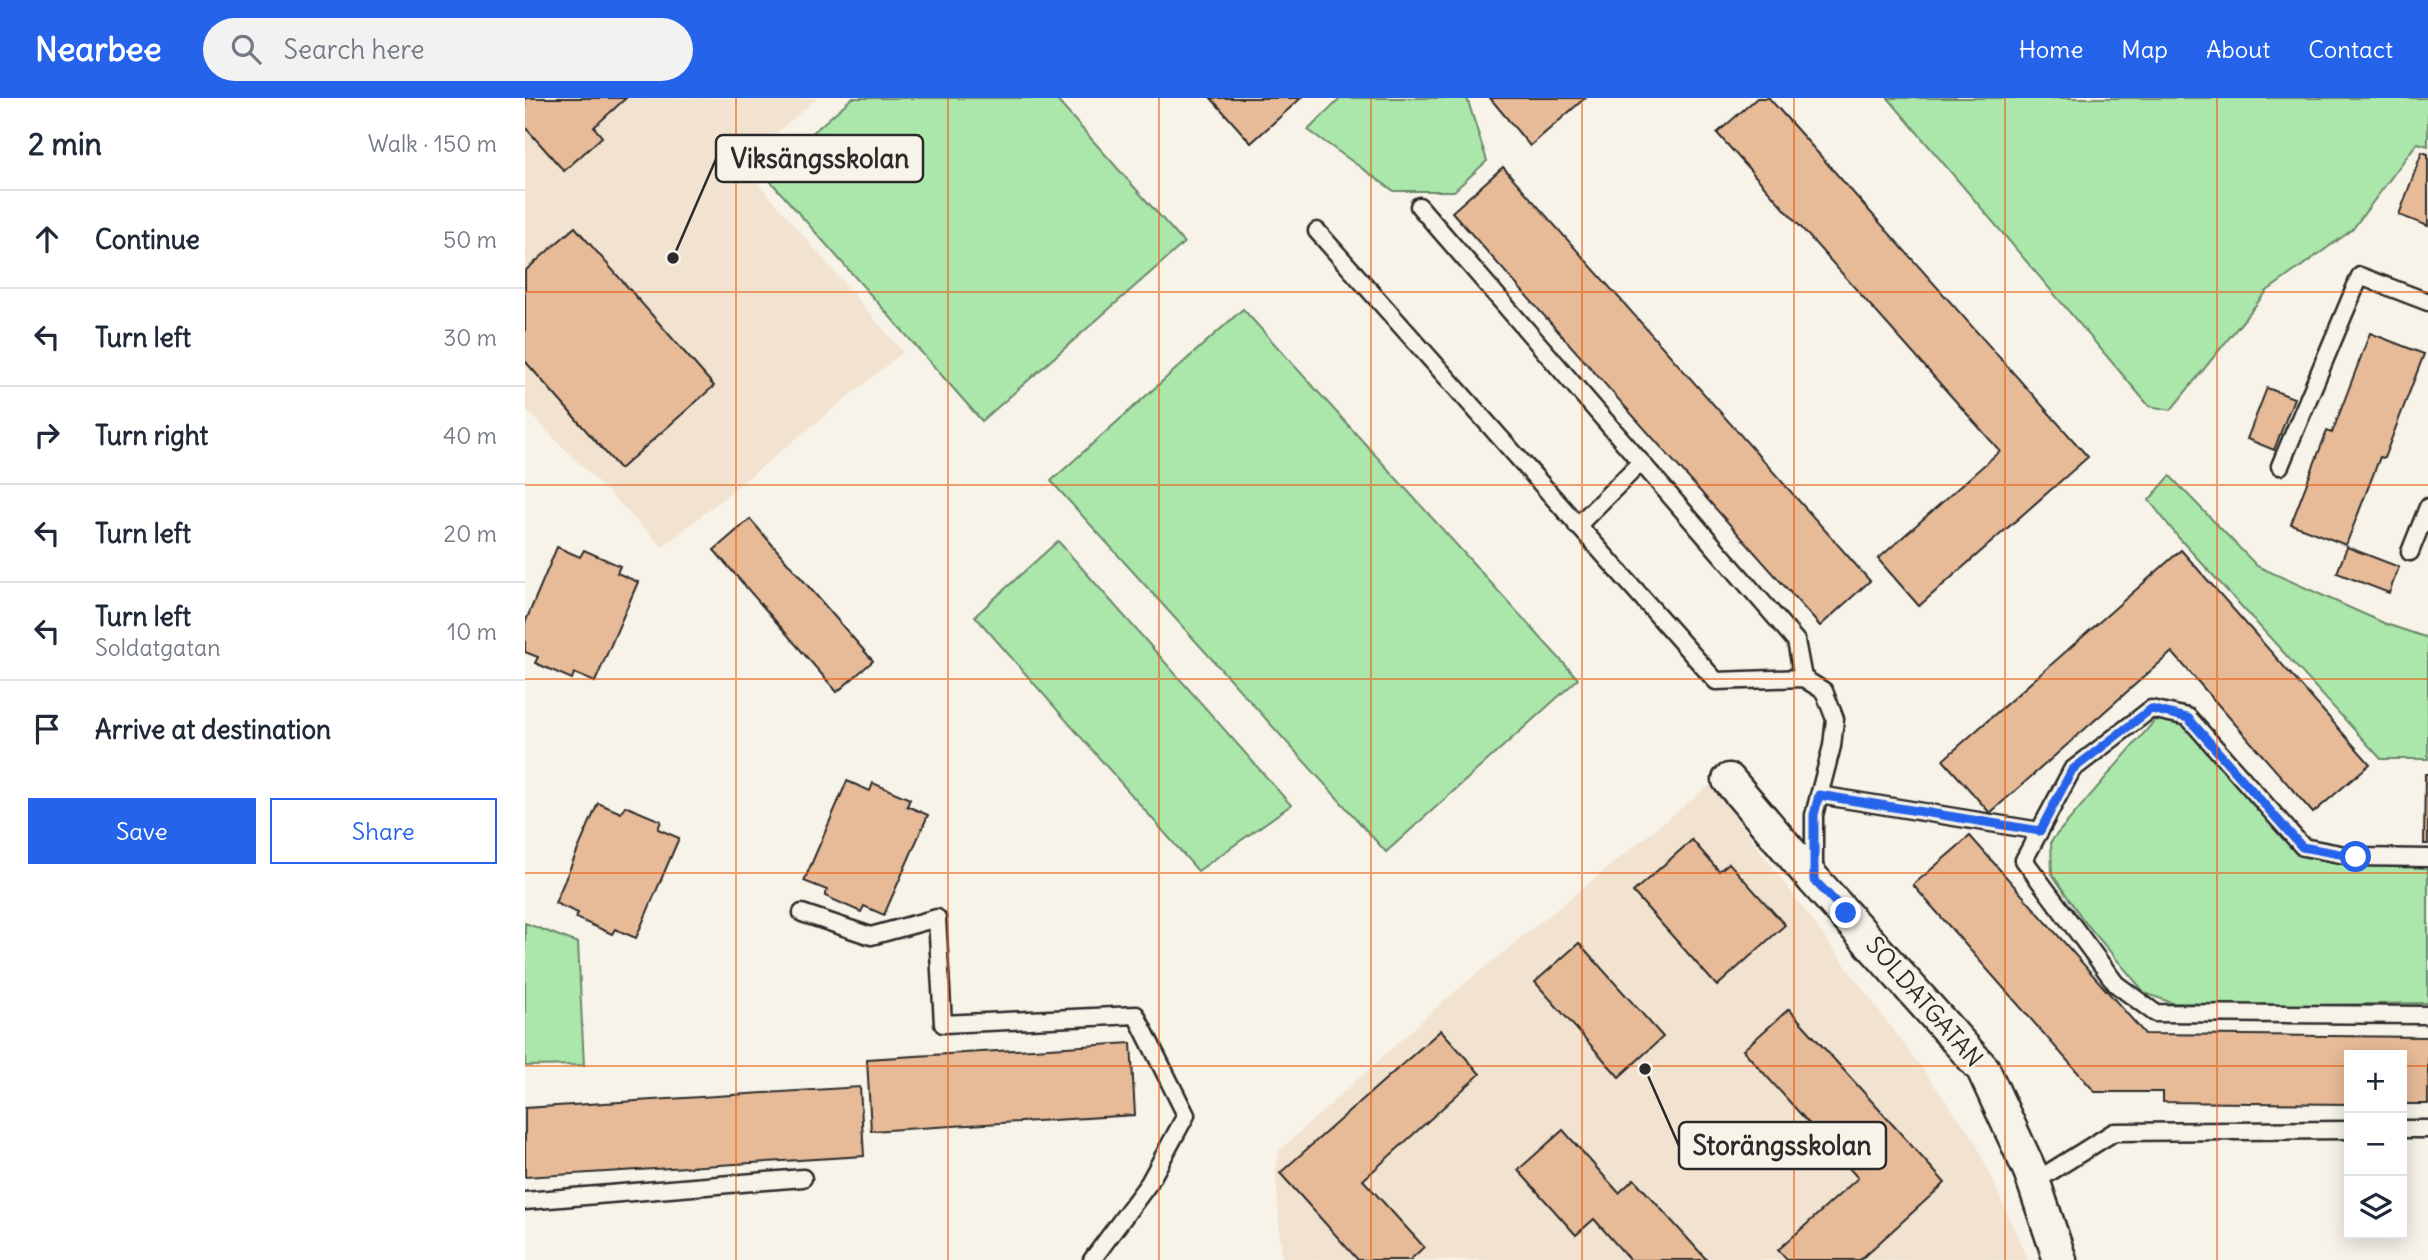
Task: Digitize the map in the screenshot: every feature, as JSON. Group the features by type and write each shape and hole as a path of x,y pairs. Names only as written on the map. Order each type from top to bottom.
{"street":[{"name":"SOLDATGATAN","path":"1729,780 1814,880 1983,1069 2034,1182 2060,1260"}],"lane":[{"path":"1419,206 1796,641 1804,678"},
{"path":"1317,231 1716,681 1804,678 1824,691 1835,719 1832,746 1814,815 1814,880"},
{"path":"2280,466 2360,276 2428,302"},
{"path":"1577,526 1641,462"},
{"path":"2410,552 2428,508"},
{"path":"2428,858 2356,857 2302,847 2188,718 2151,709 2072,770 2024,860 2116,984 2155,1013 2428,1015"},
{"path":"1819,795 2040,831"},
{"path":"802,913 871,936 937,918 943,1024 1136,1015 1186,1115 1149,1183 1092,1260"},
{"path":"2034,1182 2114,1132 2344,1129"},
{"path":"2407,1129 2428,1129"},
{"path":"525,1200 803,1178"}],"shaded area":[{"path":"525,98 817,98 741,163 903,352 663,547 525,409"},
{"path":"1711,784 1974,1139 2028,1260 1282,1260 1276,1176 1279,1151 1446,999"}],"green space":[{"path":"852,98 1055,98 1184,243 982,421 765,175"},
{"path":"1341,98 1467,98 1487,161 1454,191 1394,191 1308,130"},
{"path":"1888,98 2428,98 2428,146 2417,143 2352,230 2267,291 2171,410 2149,406"},
{"path":"1243,309 1578,679 1386,852 1051,481"},
{"path":"2170,476 2257,566 2386,624 2428,638 2428,759 2381,759 2178,537 2149,500"},
{"path":"1058,541 1291,805 1198,871 975,616"},
{"path":"2156,719 2184,725 2306,855 2428,862 2428,1003 2267,1006 2172,1003 2145,993 2084,921 2052,874 2051,841"},
{"path":"525,923 578,943 584,1065 525,1066"}],"building":[{"path":"525,98 626,98 594,127 602,137 564,171 525,127"},
{"path":"1211,98 1301,98 1251,143"},
{"path":"1490,98 1585,98 1530,146"},
{"path":"1757,98 1769,98 2088,457 1919,606 1878,559 2000,451 1717,133"},
{"path":"2422,152 2428,154 2428,226 2399,215"},
{"path":"1503,167 1870,581 1820,626 1452,212"},
{"path":"575,227 714,386 620,469 525,361 525,271"},
{"path":"2370,333 2424,354 2384,458 2380,457 2346,545 2291,524 2327,431 2332,433"},
{"path":"2267,388 2294,398 2274,450 2247,439"},
{"path":"750,519 873,661 837,692 714,550"},
{"path":"557,547 580,557 584,550 620,566 617,573 638,582 595,682 574,673 572,679 535,663 538,657 525,652 525,623"},
{"path":"2347,547 2399,567 2389,593 2337,573"},
{"path":"2181,550 2370,764 2313,813 2172,652 1990,813 1943,760"},
{"path":"2425,774 2428,774 2428,844 2424,844"},
{"path":"847,781 870,791 873,783 910,799 907,806 928,815 884,915 864,906 861,912 825,896 827,890 804,881"},
{"path":"598,803 621,813 625,806 661,821 658,829 679,838 636,938 615,929 612,934 576,918 578,913 555,903"},
{"path":"1970,836 2145,1034 2428,1037 2428,1104 2407,1104 2407,1050 2344,1050 2344,1104 2163,1102 2163,1092 2095,1092 1913,885"},
{"path":"1692,840 1719,871 1729,863 1785,925 1717,986 1633,892"},
{"path":"1579,943 1663,1037 1619,1077 1535,982"},
{"path":"1789,1009 1945,1183 1860,1260 1787,1260 1778,1250 1858,1178 1743,1050"},
{"path":"1441,1030 1480,1074 1363,1180 1424,1247 1410,1260 1358,1260 1280,1173"},
{"path":"1131,1043 1135,1115 871,1131 867,1059"},
{"path":"860,1087 864,1156 525,1177 525,1108"},
{"path":"1563,1130 1619,1193 1634,1179 1707,1260 1630,1260 1594,1219 1576,1235 1518,1170"}],"place":[{"name":"Viksängsskolan","path":"673,258"},
{"name":"Storängsskolan","path":"1645,1069"}],"route":[{"path":"1846,913 1814,880 1814,815 1819,795 2040,831 2072,770 2151,709 2188,718 2302,847 2356,857"}]}
